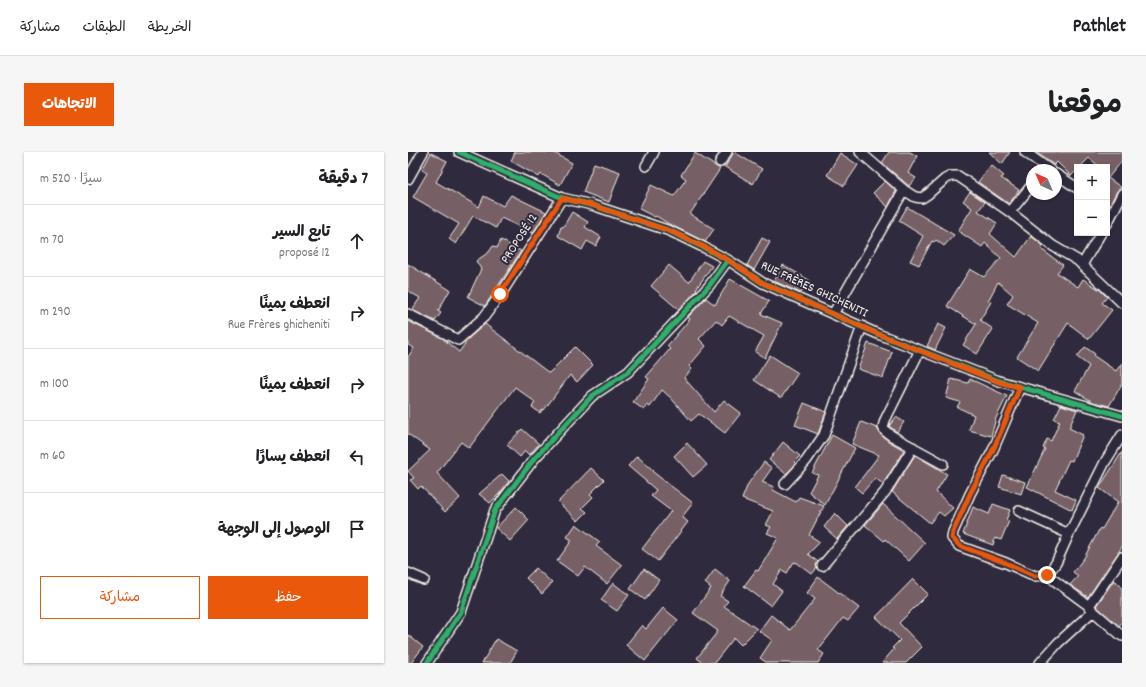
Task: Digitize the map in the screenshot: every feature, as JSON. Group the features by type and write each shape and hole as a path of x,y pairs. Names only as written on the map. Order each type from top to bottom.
{"street":[{"path":"408,179 423,152"},
{"name":"RUE FRÈRES GHICHENITI","path":"459,152 562,198 592,205 670,231 728,260 763,283 833,314 999,382 1122,416"},
{"path":"646,166 654,152"},
{"path":"720,162 727,152"},
{"path":"860,152 904,190 922,198 945,179 951,176 958,176 1010,212 1053,246 1077,260 1122,303"},
{"path":"1025,152 1040,164"},
{"path":"1062,178 1074,186"},
{"path":"833,314 904,190"},
{"path":"1010,212 1026,192"},
{"path":"1110,211 1122,194"},
{"name":"PROPOSÉ 12","path":"408,314 458,340 484,317 562,198"},
{"path":"1082,265 1100,236"},
{"path":"427,663 462,612 495,510 512,487 534,459 592,396 628,372 708,286 728,260"},
{"path":"785,484 806,461 824,435 862,326"},
{"path":"920,350 885,420 883,427 885,431 892,436 943,464"},
{"path":"1020,387 993,450 970,494 953,532 952,538 960,546 1006,563 1035,576 1047,575 1091,608 1122,636"},
{"path":"1047,575 1056,563 1105,462 1122,435"},
{"path":"822,566 885,492 913,447"},
{"path":"1018,511 1069,534"},
{"path":"1040,663 1091,608 1122,557"},
{"path":"408,573 424,580"}],"building":[{"path":"515,152 553,152 572,163 560,185 541,174 539,177 511,161"},
{"path":"734,152 762,169 753,184 725,167"},
{"path":"889,152 910,152 917,156 908,173 916,178 909,186 882,163"},
{"path":"989,152 1010,152 1002,164"},
{"path":"1036,152 1122,152 1122,161 1110,176 1110,164 1096,164 1089,158 1083,164 1074,164 1074,173 1071,176 1062,167 1062,164 1057,162 1053,164"},
{"path":"431,153 447,161 436,182 479,207 484,196 503,206 511,195 546,212 533,233 501,218 496,228 473,216 456,244 449,239 459,224 413,197 427,173 422,170"},
{"path":"695,153 720,169 690,214 714,229 705,242 656,216 655,217 639,209 651,185 674,196 686,179 681,175"},
{"path":"840,153 858,165 844,186 827,175"},
{"path":"594,163 620,172 609,202 583,192"},
{"path":"991,165 1004,176 1001,178 1019,190 1009,204 978,182"},
{"path":"1110,179 1122,188 1117,191 1110,205"},
{"path":"885,181 896,191 888,207 873,193"},
{"path":"970,192 985,202 978,211 997,223 990,234 1016,257 1031,236 1044,246 1041,249 1063,265 1057,273 1078,287 1083,279 1100,290 1107,297 1102,303 1112,310 1089,339 1068,323 1038,371 1017,357 1038,323 1007,304 1013,295 998,282 988,301 991,302 980,320 993,329 977,354 963,345 976,324 947,306 970,269 984,277 1001,258 985,243 982,247 958,231 972,208 963,201"},
{"path":"907,207 954,235 944,246 936,240 934,242 932,241 919,265 910,261 923,236 899,221"},
{"path":"572,212 588,222 585,227 601,237 596,246 587,241 582,250 558,236 561,227 563,227"},
{"path":"762,238 770,242 754,270 747,265"},
{"path":"501,240 521,251 485,306 468,297 481,269 476,261 489,252 493,246 497,248"},
{"path":"703,261 712,266 696,289 697,290 679,310 651,286 669,265 689,282"},
{"path":"408,264 450,290 438,311 441,313 435,321 412,310 420,298 408,291"},
{"path":"783,265 809,280 801,293 774,281"},
{"path":"730,279 769,301 761,314 782,323 765,358 755,352 764,336 729,316 722,325 716,320 699,339 706,346 689,366 692,369 684,378 714,412 724,400 741,413 725,433 699,414 691,421 662,390 650,407 647,405 644,410 633,402 649,379 646,377 670,349 667,346 690,319 688,317 706,298 715,305"},
{"path":"408,321 442,338 459,352 470,337 485,324 549,373 575,347 593,365 577,382 570,375 544,410 543,409 540,413 532,407 535,402 515,387 469,448 461,442 437,473 460,498 445,512 421,486 418,489 410,480 414,478 408,471 430,450 408,434 408,357 414,348 408,345"},
{"path":"938,324 946,328 935,350 927,346"},
{"path":"868,343 892,352 883,378 858,369"},
{"path":"1085,347 1095,354 1094,356 1116,371 1122,363 1122,384 1109,406 1093,402 1075,391 1089,366 1077,357"},
{"path":"770,355 798,373 781,398 754,380"},
{"path":"951,379 968,383 970,379 1007,396 996,418 991,436 969,430 974,415 957,407 960,402 946,398"},
{"path":"804,403 826,412 818,434 795,425"},
{"path":"1061,405 1077,410 1069,428 1083,435 1072,461 1069,460 1055,490 1076,500 1072,510 1027,487 1045,449 1043,448 1047,439 1051,441 1060,421 1054,419"},
{"path":"896,417 904,422 897,432 889,426"},
{"path":"861,422 877,428 882,436 904,450 883,484 875,478 862,493 855,487 879,455 852,444"},
{"path":"522,429 539,444 529,455 525,451 520,457 507,445"},
{"path":"832,435 855,448 825,505 809,492 818,475 812,473"},
{"path":"783,442 800,456 794,462 796,464 786,474 769,460"},
{"path":"687,443 707,465 693,477 674,456"},
{"path":"1122,452 1122,547 1088,597 1070,585 1078,576 1073,572 1084,558 1100,528 1102,529 1118,502 1099,488"},
{"path":"915,455 947,474 936,492 953,508 944,516 939,512 930,523 892,492"},
{"path":"637,456 654,471 653,472 693,503 682,517 688,522 658,561 642,549 671,511 651,496 656,490 628,466"},
{"path":"764,462 772,468 762,482 774,487 773,490 796,502 799,497 824,506 809,535 820,542 808,554 818,562 816,565 817,568 812,574 794,562 787,573 782,570 773,584 782,591 771,606 744,586 756,570 758,571 778,538 767,533 771,527 766,525 773,511 742,499 748,484"},
{"path":"591,468 604,480 590,494 593,497 582,508 587,512 578,521 558,502"},
{"path":"502,474 509,481 490,503 479,494"},
{"path":"1003,475 1025,482 1021,494 999,487"},
{"path":"883,504 925,543 909,561 885,539 884,541 865,525"},
{"path":"993,504 1010,510 1006,520 1009,521 1001,540 995,538 993,545 963,534 973,507 989,514"},
{"path":"516,507 529,520 510,541 496,528"},
{"path":"835,513 848,526 837,539 824,527"},
{"path":"576,524 600,542 596,546 622,565 607,584 585,567 578,576 557,561 572,540 567,537"},
{"path":"536,568 552,583 542,594 526,578"},
{"path":"644,569 659,580 645,600 630,589"},
{"path":"715,569 730,581 720,596 728,601 724,606 757,629 741,645 734,638 714,663 703,663 697,658 718,631 693,613 711,588 705,583"},
{"path":"818,577 859,608 848,621 843,618 818,650 824,654 818,663 767,663 760,658 772,640 759,631 771,615 790,630 815,599 807,593"},
{"path":"913,579 928,594 899,623 922,647 906,663 882,663 894,649 892,648 900,640 876,617"},
{"path":"1114,580 1122,587 1122,622 1119,626 1096,606"},
{"path":"613,583 629,595 617,611 601,600"},
{"path":"663,608 678,620 645,661 626,645 642,625 646,629"},
{"path":"408,635 423,647 411,663 408,663"},
{"path":"496,639 517,651 510,663 482,663"}],"cycle path":[{"path":"459,152 562,198 592,205 670,231 728,260 763,283 878,334 999,381 1122,416"},
{"path":"427,663 461,612 495,510 534,459 592,396 628,372 709,286 728,260"}],"route":[{"path":"500,294 562,198 592,205 670,231 728,260 763,283 878,334 999,382 1020,387 993,450 970,494 953,532 952,538 954,542 960,546 1006,563 1035,576 1047,575"}]}
